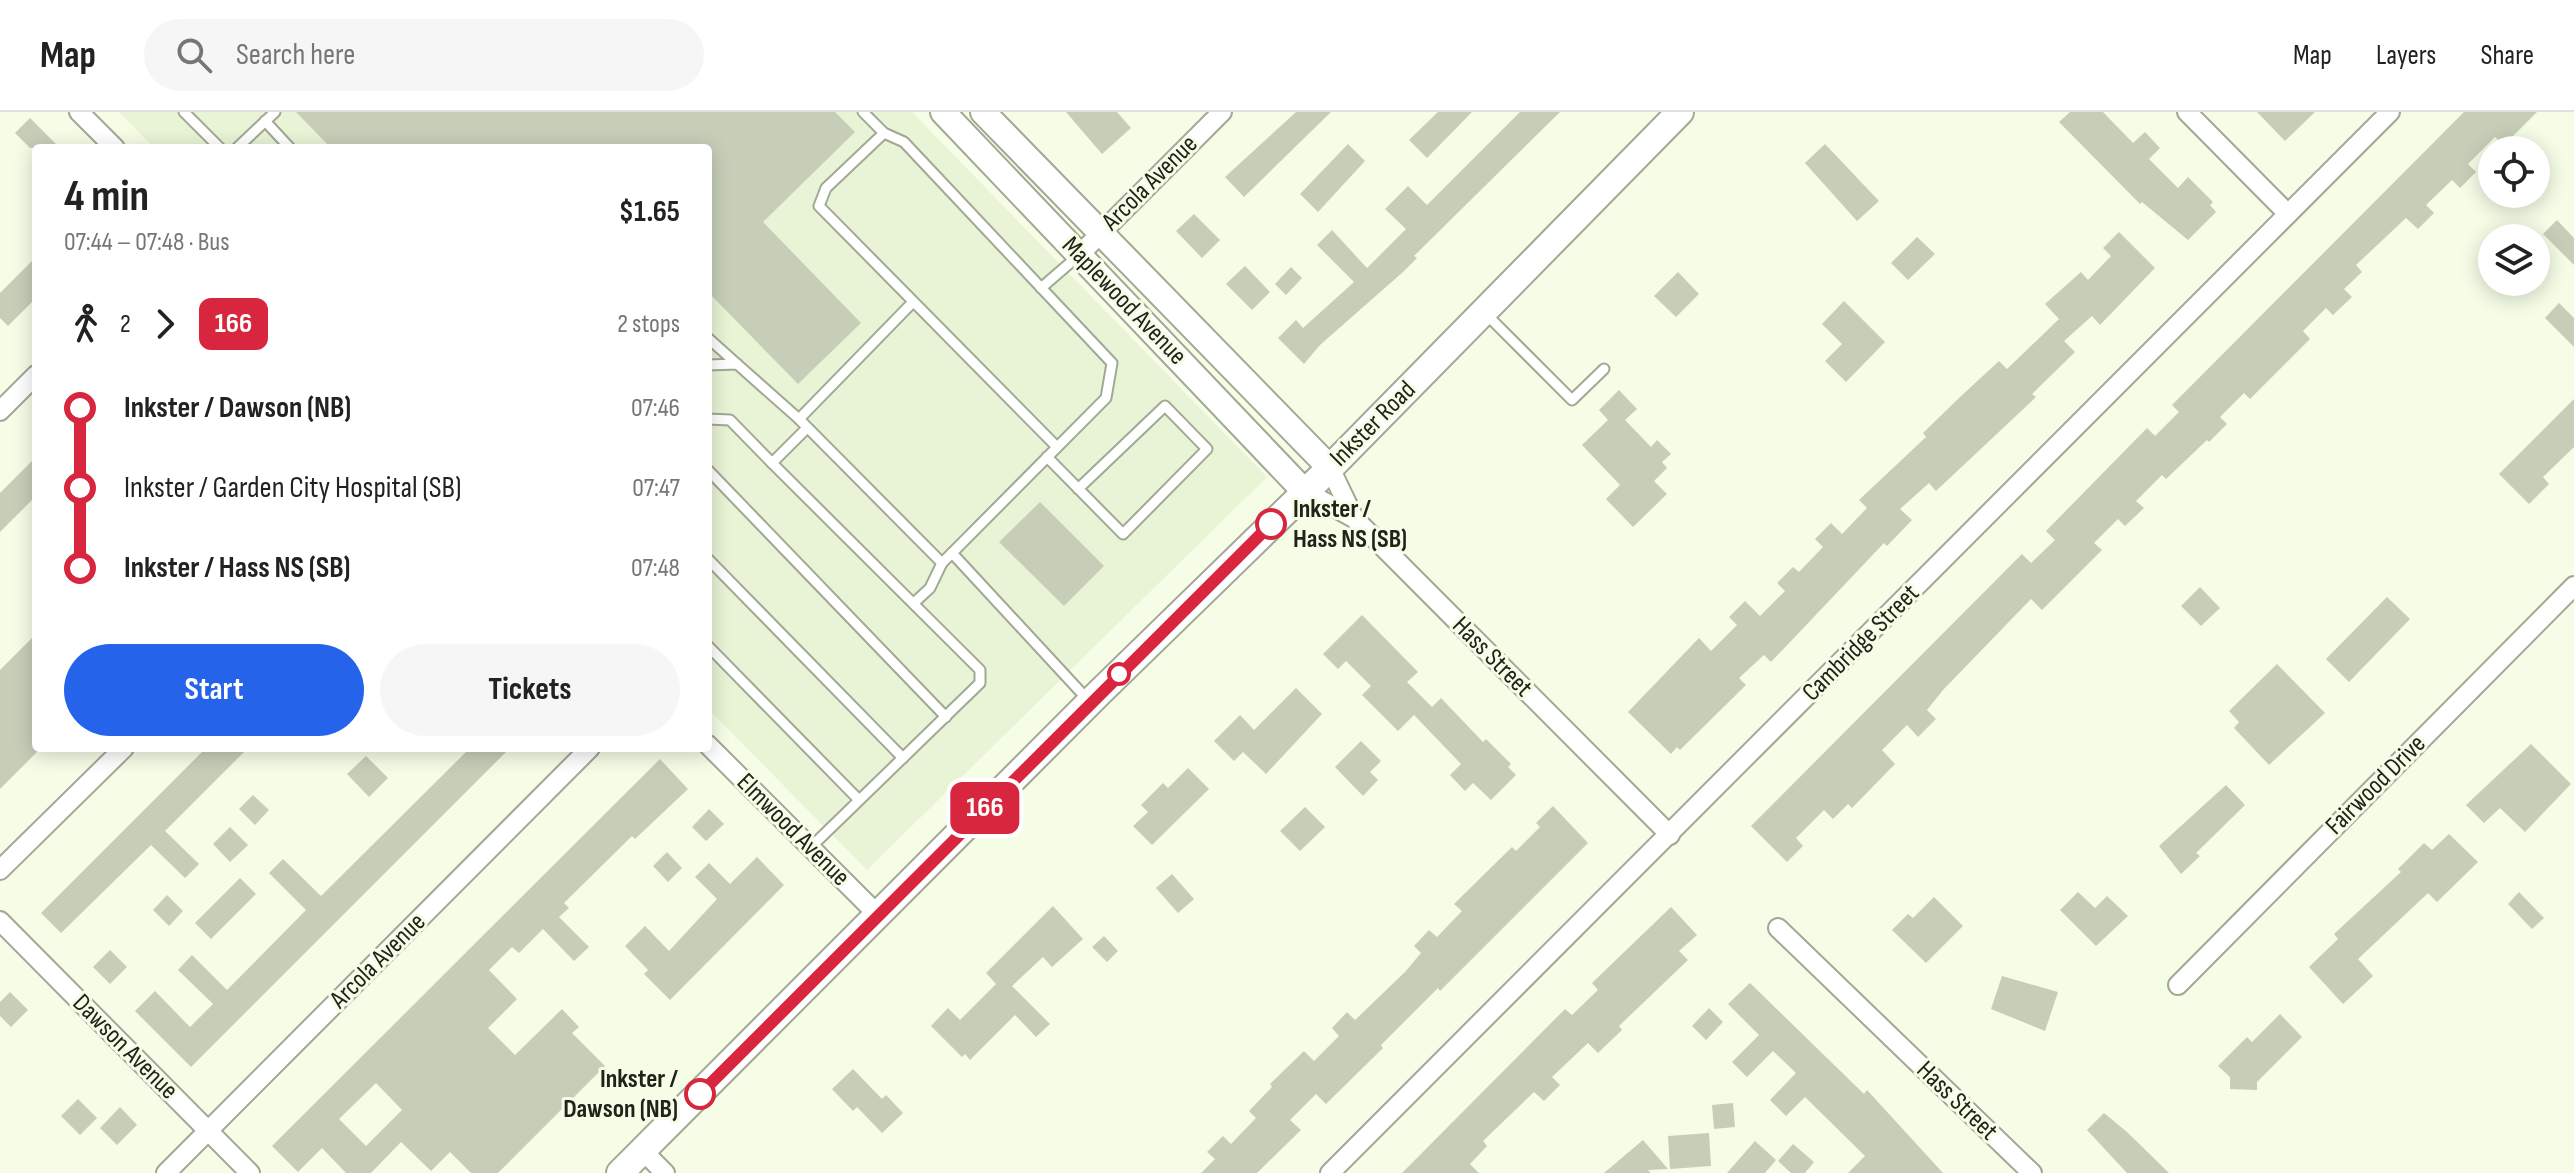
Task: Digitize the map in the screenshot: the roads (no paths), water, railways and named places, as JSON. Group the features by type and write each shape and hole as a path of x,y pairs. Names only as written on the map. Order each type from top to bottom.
{"main road":[{"name":"Inkster Road","path":"620,1173 1330,468 1680,112"}],"street":[{"path":"79,112 111,144"},
{"name":"Maplewood Avenue","path":"943,112 1304,491"},
{"name":"Maplewood Avenue","path":"983,112 1330,468"},
{"name":"Arcola Avenue","path":"1079,255 1222,112"},
{"path":"2187,112 2288,214"},
{"name":"Cambridge Street","path":"1330,1173 2390,112"},
{"path":"0,411 32,379"},
{"name":"Hass Street","path":"1330,468 1354,518 1670,835"},
{"path":"1304,491 1354,518"},
{"name":"Fairwood Drive","path":"2178,985 2574,586"},
{"name":"Elmwood Avenue","path":"712,749 878,915"},
{"path":"0,870 120,752"},
{"name":"Arcola Avenue","path":"166,1173 586,752"},
{"name":"Dawson Avenue","path":"0,921 250,1173"},
{"name":"Hass Street","path":"1778,928 2032,1173"},
{"path":"643,1151 665,1173"}],"lane":[{"path":"184,112 216,144"},
{"path":"241,144 275,112"},
{"path":"863,112 884,133 904,142 1112,363 1106,398 942,563 930,588 915,602"},
{"path":"265,121 286,144"},
{"path":"884,133 826,188 819,206 1057,447"},
{"path":"1041,288 1079,255"},
{"path":"799,419 913,302"},
{"path":"1484,312 1572,400 1604,369"},
{"path":"712,342 799,419 942,563"},
{"path":"712,365 737,364"},
{"path":"1047,457 1078,489 1123,534 1207,449 1165,406 1078,489"},
{"path":"712,419 730,420 980,670 980,683 811,847"},
{"path":"772,463 807,428"},
{"path":"712,474 946,717"},
{"path":"952,553 1090,703"},
{"path":"712,563 903,758"},
{"path":"712,650 859,800"}],"place":[{"name":"Inkster / Hass NS (SB)","path":"1271,524"},
{"name":"Inkster / Dawson (NB)","path":"700,1094"}]}
